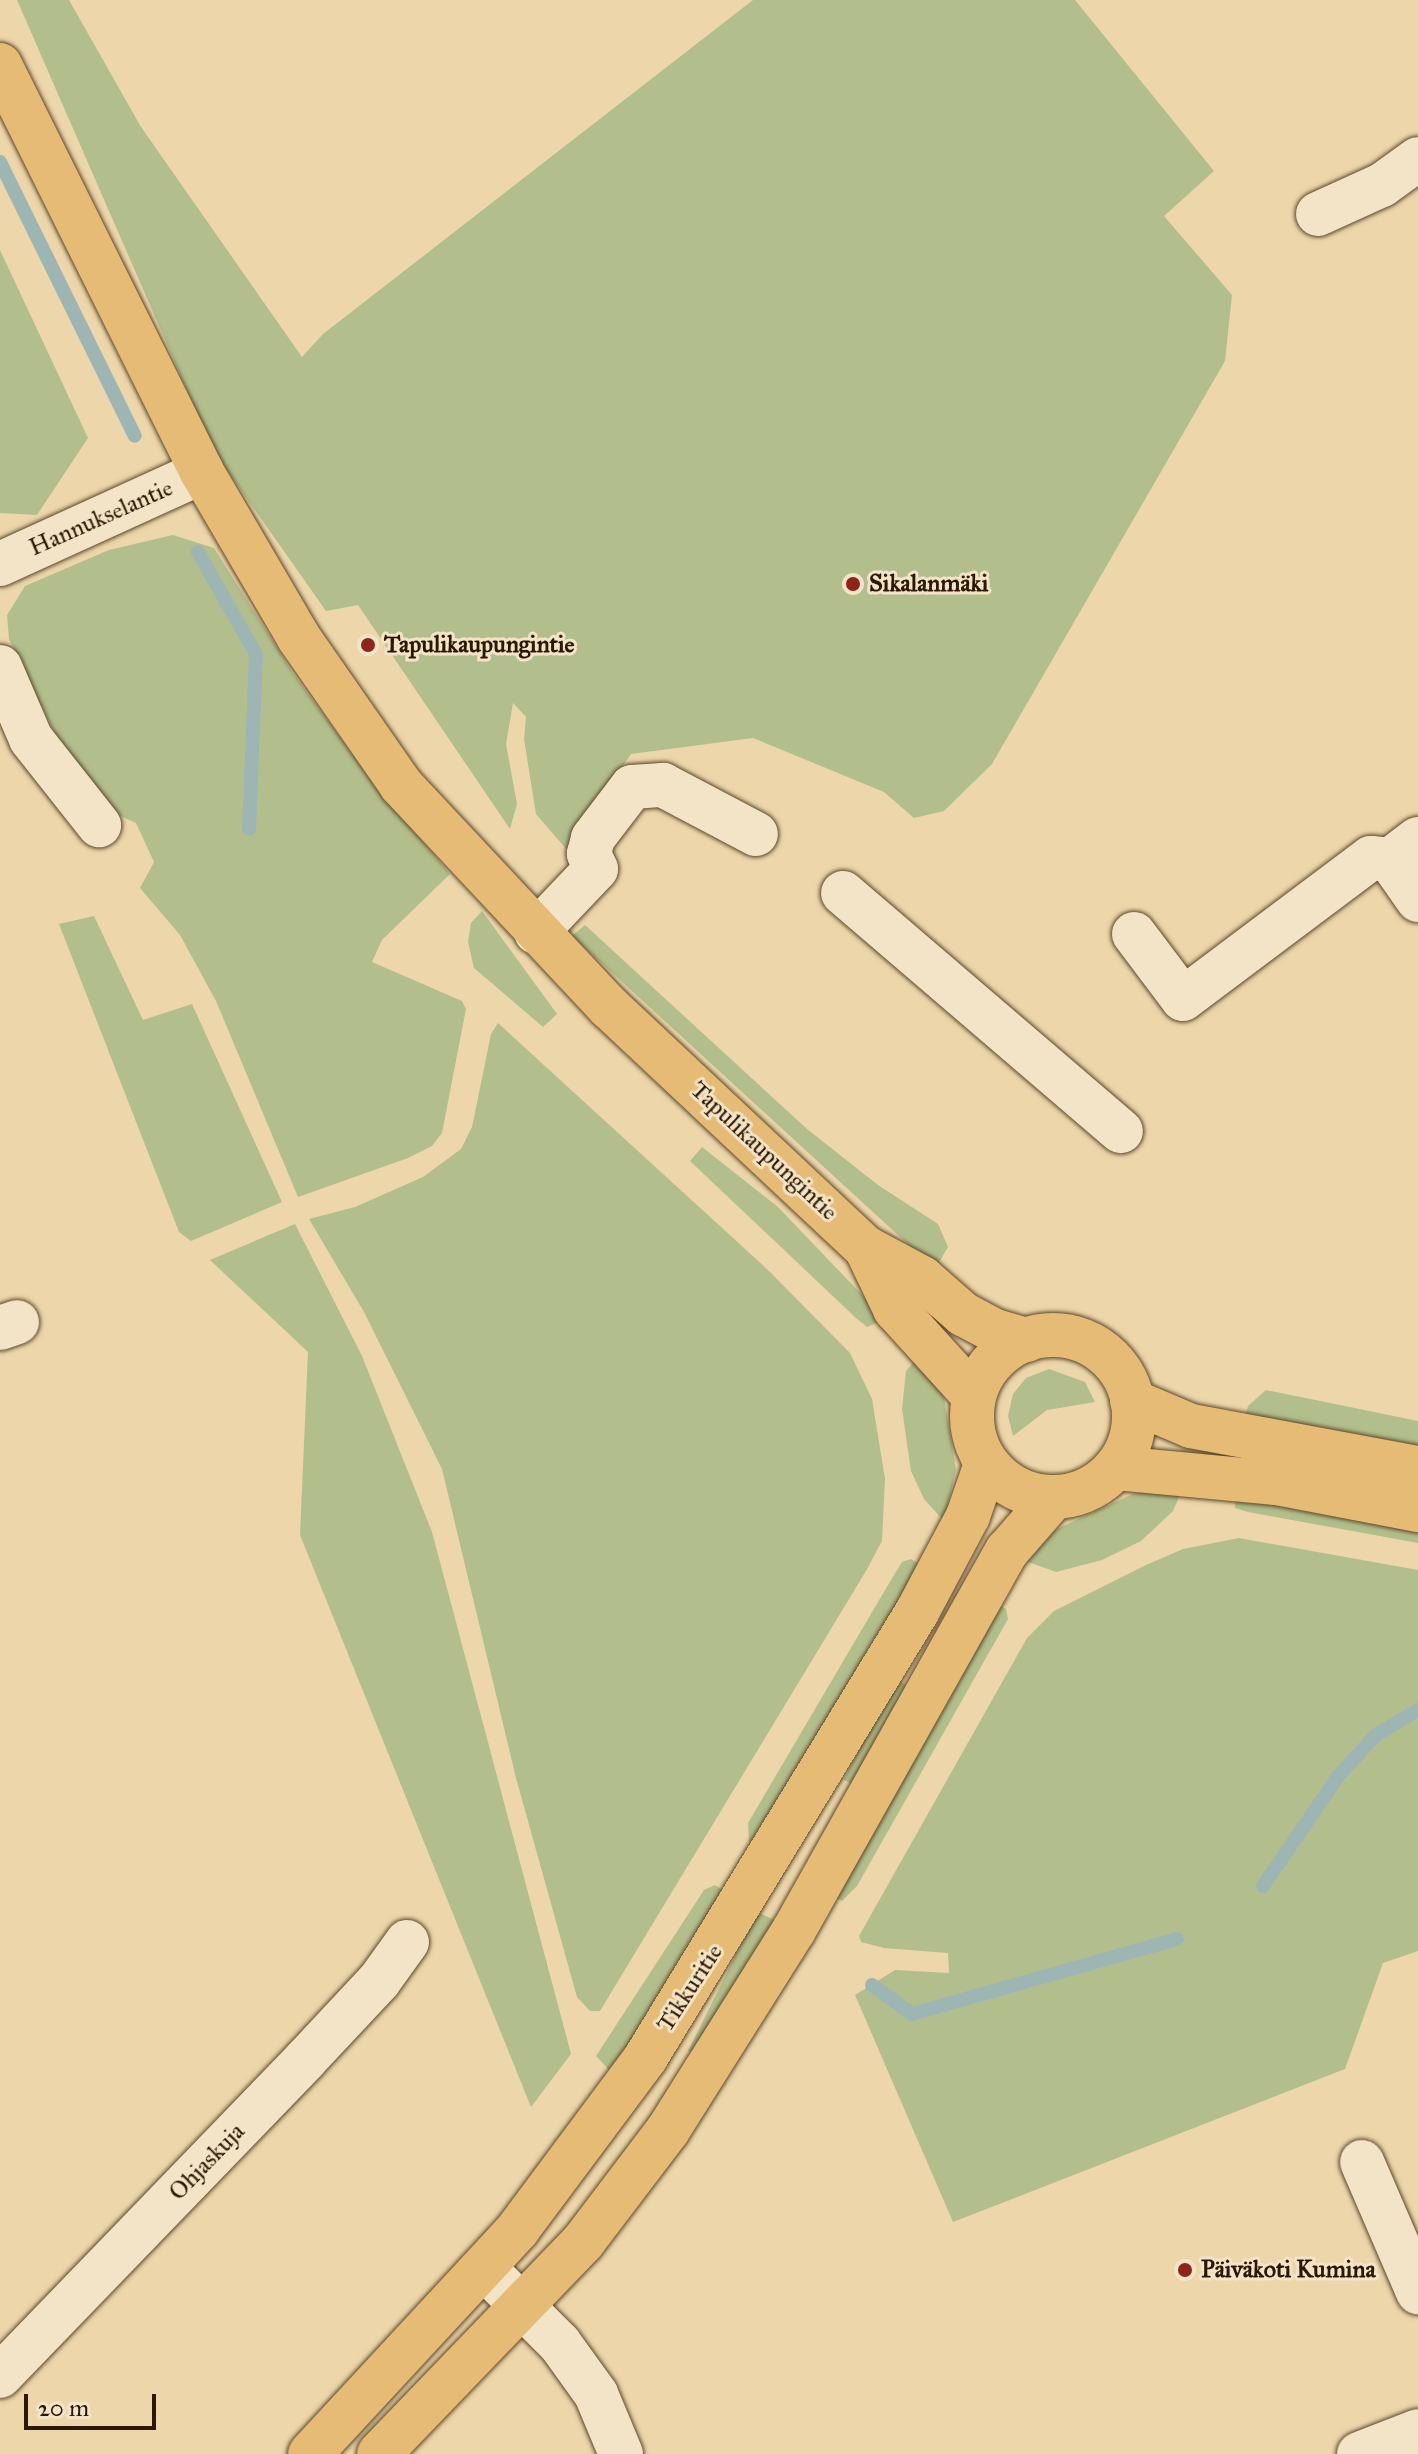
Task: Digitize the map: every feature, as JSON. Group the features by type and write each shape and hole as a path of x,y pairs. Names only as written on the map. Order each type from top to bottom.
{"main road":[{"name":"Tapulikaupungintie","path":"0,65 202,472 299,638 401,785 536,932 866,1248 922,1278 963,1314 995,1331 1027,1340"},
{"name":"Tapulikaupungintie","path":"866,1248 895,1309 972,1394"},
{"path":"1070,1334 1097,1346 1124,1375 1132,1401 1133,1421 1116,1468 1091,1488 1053,1498 1011,1486 986,1464 970,1421 972,1394 995,1361 1027,1340 1070,1334"},
{"path":"1132,1401 1191,1426 1418,1468"},
{"name":"Tikkuritie","path":"310,2454 484,2268 607,2113 723,1937 917,1612 968,1516 986,1464"},
{"path":"1116,1468 1262,1481 1418,1510"},
{"path":"379,2454 583,2242 699,2083 819,1887 1007,1551 1053,1498"}],"street":[{"path":"1318,214 1382,185 1418,159"},
{"name":"Hannukselantie","path":"0,564 202,472"},
{"path":"0,667 31,739 99,825"},
{"path":"536,932 596,869 589,854 593,838 632,787 663,785 756,834"},
{"path":"1134,934 1183,999 1371,858 1404,850 1418,900"},
{"path":"843,893 1121,1131"},
{"name":"Ohjaskuja","path":"0,2376 305,2060 379,1981 407,1942"},
{"path":"1362,2162 1418,2292"},
{"path":"484,2268 525,2304 596,2394 621,2454"},
{"path":"1359,2454 1418,2431"}],"green space":[{"path":"17,0 69,0 141,127 302,357 323,334 753,0 1075,0 1214,171 1164,216 1232,295 1225,361 992,764 944,811 914,818 884,792 753,738 631,754 574,837 574,858 536,814 524,739 526,717 513,703 506,744 517,804 510,829 358,605 326,611 214,452"},
{"path":"0,250 88,438 37,515 0,513"},
{"path":"173,535 214,548 293,673 371,780 450,874 382,940 372,962 462,1001 466,1009 442,1133 432,1146 408,1158 298,1197 216,1001 180,935 140,888 154,862 136,823 110,811 66,756 9,639 7,615 25,586 109,550"},
{"path":"482,911 557,1014 543,1027 474,968 468,942 471,923"},
{"path":"94,916 143,1020 192,1004 282,1202 191,1241 179,1232 59,924"},
{"path":"585,925 807,1129 878,1185 938,1224 948,1247 935,1269 572,936"},
{"path":"498,1023 767,1269 850,1353 872,1399 885,1479 882,1541 866,1571 600,2011 590,2011 577,1997 516,1778 442,1469 364,1312 309,1219 355,1207 423,1177 461,1149 472,1127 491,1034"},
{"path":"702,1147 778,1207 885,1319 867,1327 856,1318 690,1161"},
{"path":"295,1224 362,1356 432,1532 571,2054 531,2107 300,1535 308,1352 210,1260"},
{"path":"920,1355 943,1391 956,1470 944,1521 924,1499 911,1471 902,1409 906,1371"},
{"path":"1049,1369 1085,1382 1095,1402 1047,1410 1013,1436 1008,1416 1013,1394 1026,1378"},
{"path":"1266,1390 1418,1421 1418,1452 1243,1423 1248,1406"},
{"path":"1183,1488 1173,1511 1141,1541 1102,1560 1056,1572 1020,1559 1037,1538 1133,1494"},
{"path":"1235,1492 1418,1522 1418,1543 1248,1512 1235,1508"},
{"path":"1239,1538 1418,1570 1418,1951 1383,1963 1345,2069 953,2222 855,1995 895,1970 949,1973 948,1953 884,1948 861,1942 859,1936 1027,1638 1054,1611 1146,1565 1183,1549"},
{"path":"911,1559 926,1568 759,1852 749,1841 748,1823 902,1562"},
{"path":"995,1603 1006,1609 1008,1619 857,1886 842,1901 831,1895"},
{"path":"895,1679 915,1689 863,1790 844,1780"},
{"path":"715,1885 732,1896 615,2076 596,2056 704,1890"},
{"path":"757,1912 782,1923 700,2056 688,2051"}],"waterway":[{"path":"0,162 135,436"},
{"path":"198,552 256,654 249,829"},
{"path":"1263,1886 1339,1775 1376,1735 1418,1710"},
{"path":"872,1985 912,2014 1177,1939"}],"place":[{"name":"Sikalanmäki","path":"853,584"},
{"name":"Tapulikaupungintie","path":"368,645"},
{"name":"Päiväkoti Kumina","path":"1185,2270"}]}
